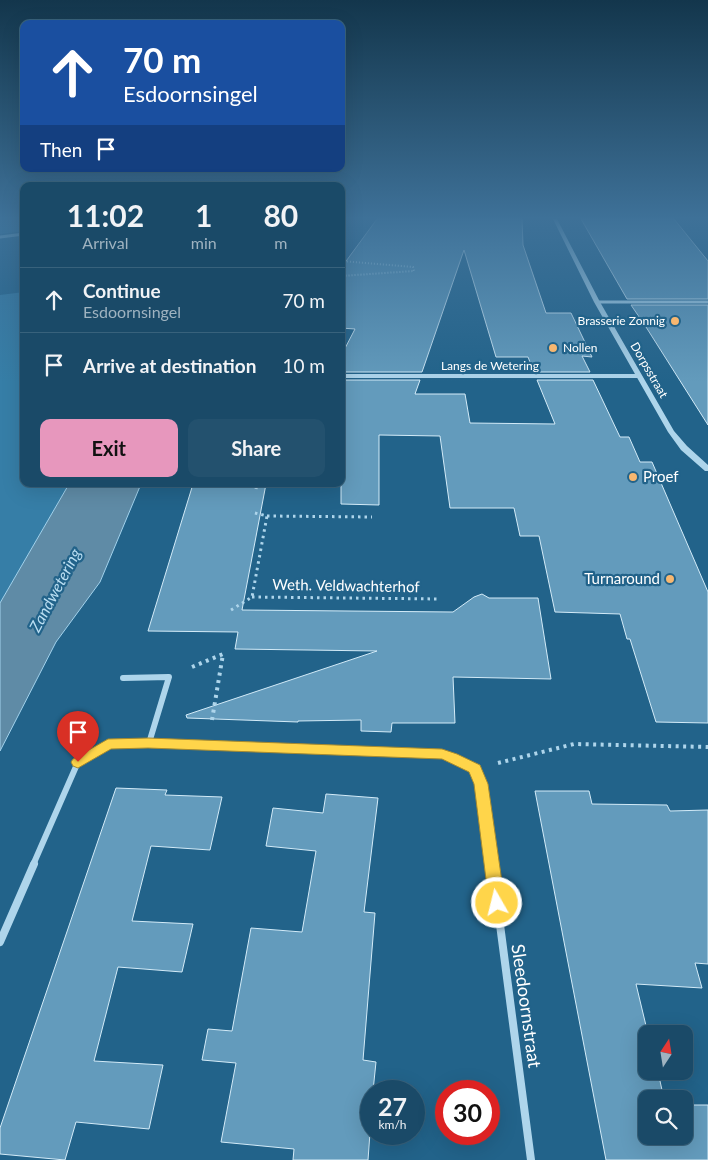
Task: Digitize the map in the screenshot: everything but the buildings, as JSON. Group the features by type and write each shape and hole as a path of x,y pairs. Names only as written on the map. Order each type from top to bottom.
{"street":[{"name":"Dorpsstraat","path":"582,273 671,432 684,448 708,469"},
{"path":"597,302 708,302"},
{"name":"Langs de Wetering","path":"345,376 639,376"},
{"path":"123,678 169,678 148,743"},
{"path":"0,942 78,762 108,744 148,743 442,754 462,761 475,769"},
{"name":"Sleedoornstraat","path":"475,769 481,784 531,1160"}],"path":[{"path":"345,276 383,273"},
{"path":"251,512 267,516 372,517"},
{"name":"Weth. Veldwachterhof","path":"252,597 267,516"},
{"name":"Weth. Veldwachterhof","path":"231,610 252,597 440,600"},
{"path":"169,678 222,654 208,746"},
{"path":"475,769 574,744 708,747"}],"shaded area":[{"path":"20,292 20,487 67,487 0,603 0,295"}],"water":[{"name":"Zandwetering","path":"67,487 140,487 100,582 56,642 0,751 0,603"}],"place":[{"name":"Brasserie Zonnig","path":"675,321"},
{"name":"Nollen","path":"553,348"},
{"name":"Proef","path":"633,477"},
{"name":"Turnaround","path":"670,579"}],"route":[{"path":"78,762 108,744 148,743 442,754 452,757 475,769 481,784 497,903"}]}
